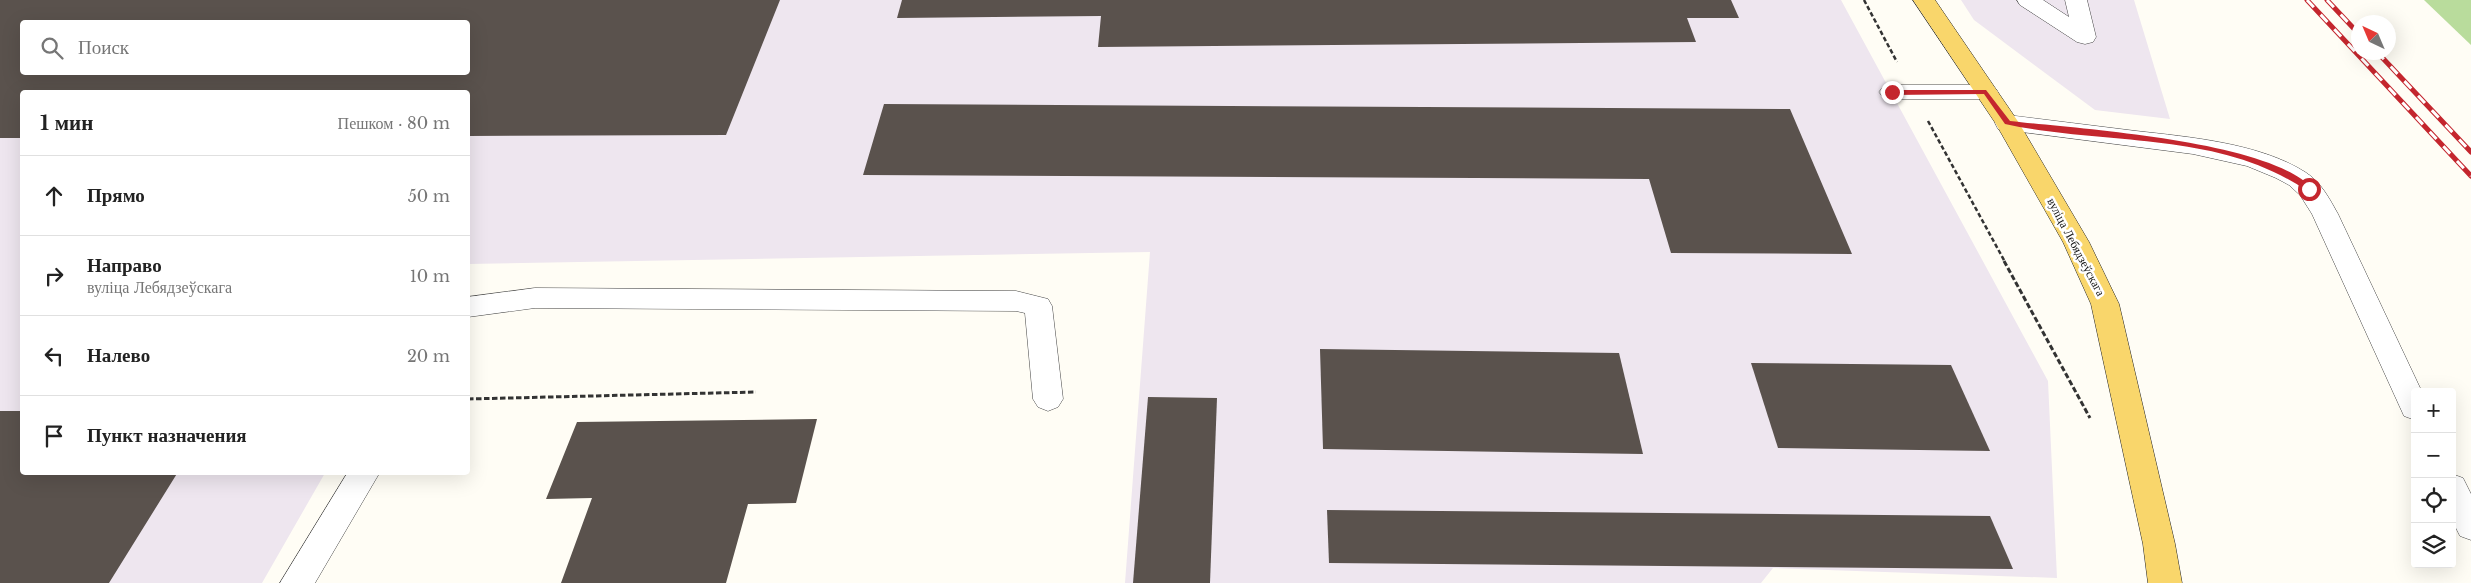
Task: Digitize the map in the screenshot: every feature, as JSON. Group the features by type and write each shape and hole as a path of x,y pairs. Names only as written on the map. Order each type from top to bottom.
{"main road":[{"name":"вуліца Лебядзеўскага","path":"1924,0 2007,123 2076,242 2105,304 2159,544 2165,583"}],"lane":[{"path":"2028,0 2085,37 2076,0"},
{"path":"1902,92 1986,92"},
{"path":"2007,123 2208,149 2260,162 2287,174 2309,189 2334,232 2411,399"},
{"path":"470,307 535,298 1016,301 1038,306 1048,399"},
{"path":"297,583 363,475"},
{"path":"2456,495 2471,526"}],"path":[{"path":"1864,0 1902,92 2093,422"},
{"path":"470,399 756,392"}],"shaded area":[{"path":"0,0 1841,0 2048,381 2057,578 1773,568 1761,583 1125,583 1150,252 470,264 470,90 20,90 20,475 324,475 262,583 0,583"},
{"path":"1961,0 2134,0 2170,119 2095,110 1974,20"}],"green space":[{"path":"2424,0 2471,0 2471,45"}],"building":[{"path":"0,0 780,0 726,135 470,136 470,90 20,90 20,138 0,138"},
{"path":"902,0 1731,0 1739,18 1687,18 1696,42 1098,47 1101,16 897,18"},
{"path":"884,104 1790,109 1852,254 1671,253 1649,179 863,175"},
{"path":"1320,349 1619,353 1643,454 1323,449"},
{"path":"1751,363 1951,365 1990,451 1778,448"},
{"path":"1148,397 1217,398 1210,583 1133,583"},
{"path":"0,411 20,411 20,475 176,475 109,583 0,583"},
{"path":"817,419 796,503 748,504 726,583 561,583 592,498 546,499 577,422"},
{"path":"1327,510 1990,516 2013,569 1329,563"}],"railway":[{"path":"2307,0 2471,176"},
{"path":"2327,0 2351,26"},
{"path":"2385,60 2471,152"}],"route":[{"path":"1892,92 1986,92 2007,123 2193,146 2260,162 2287,174 2309,189"}]}
